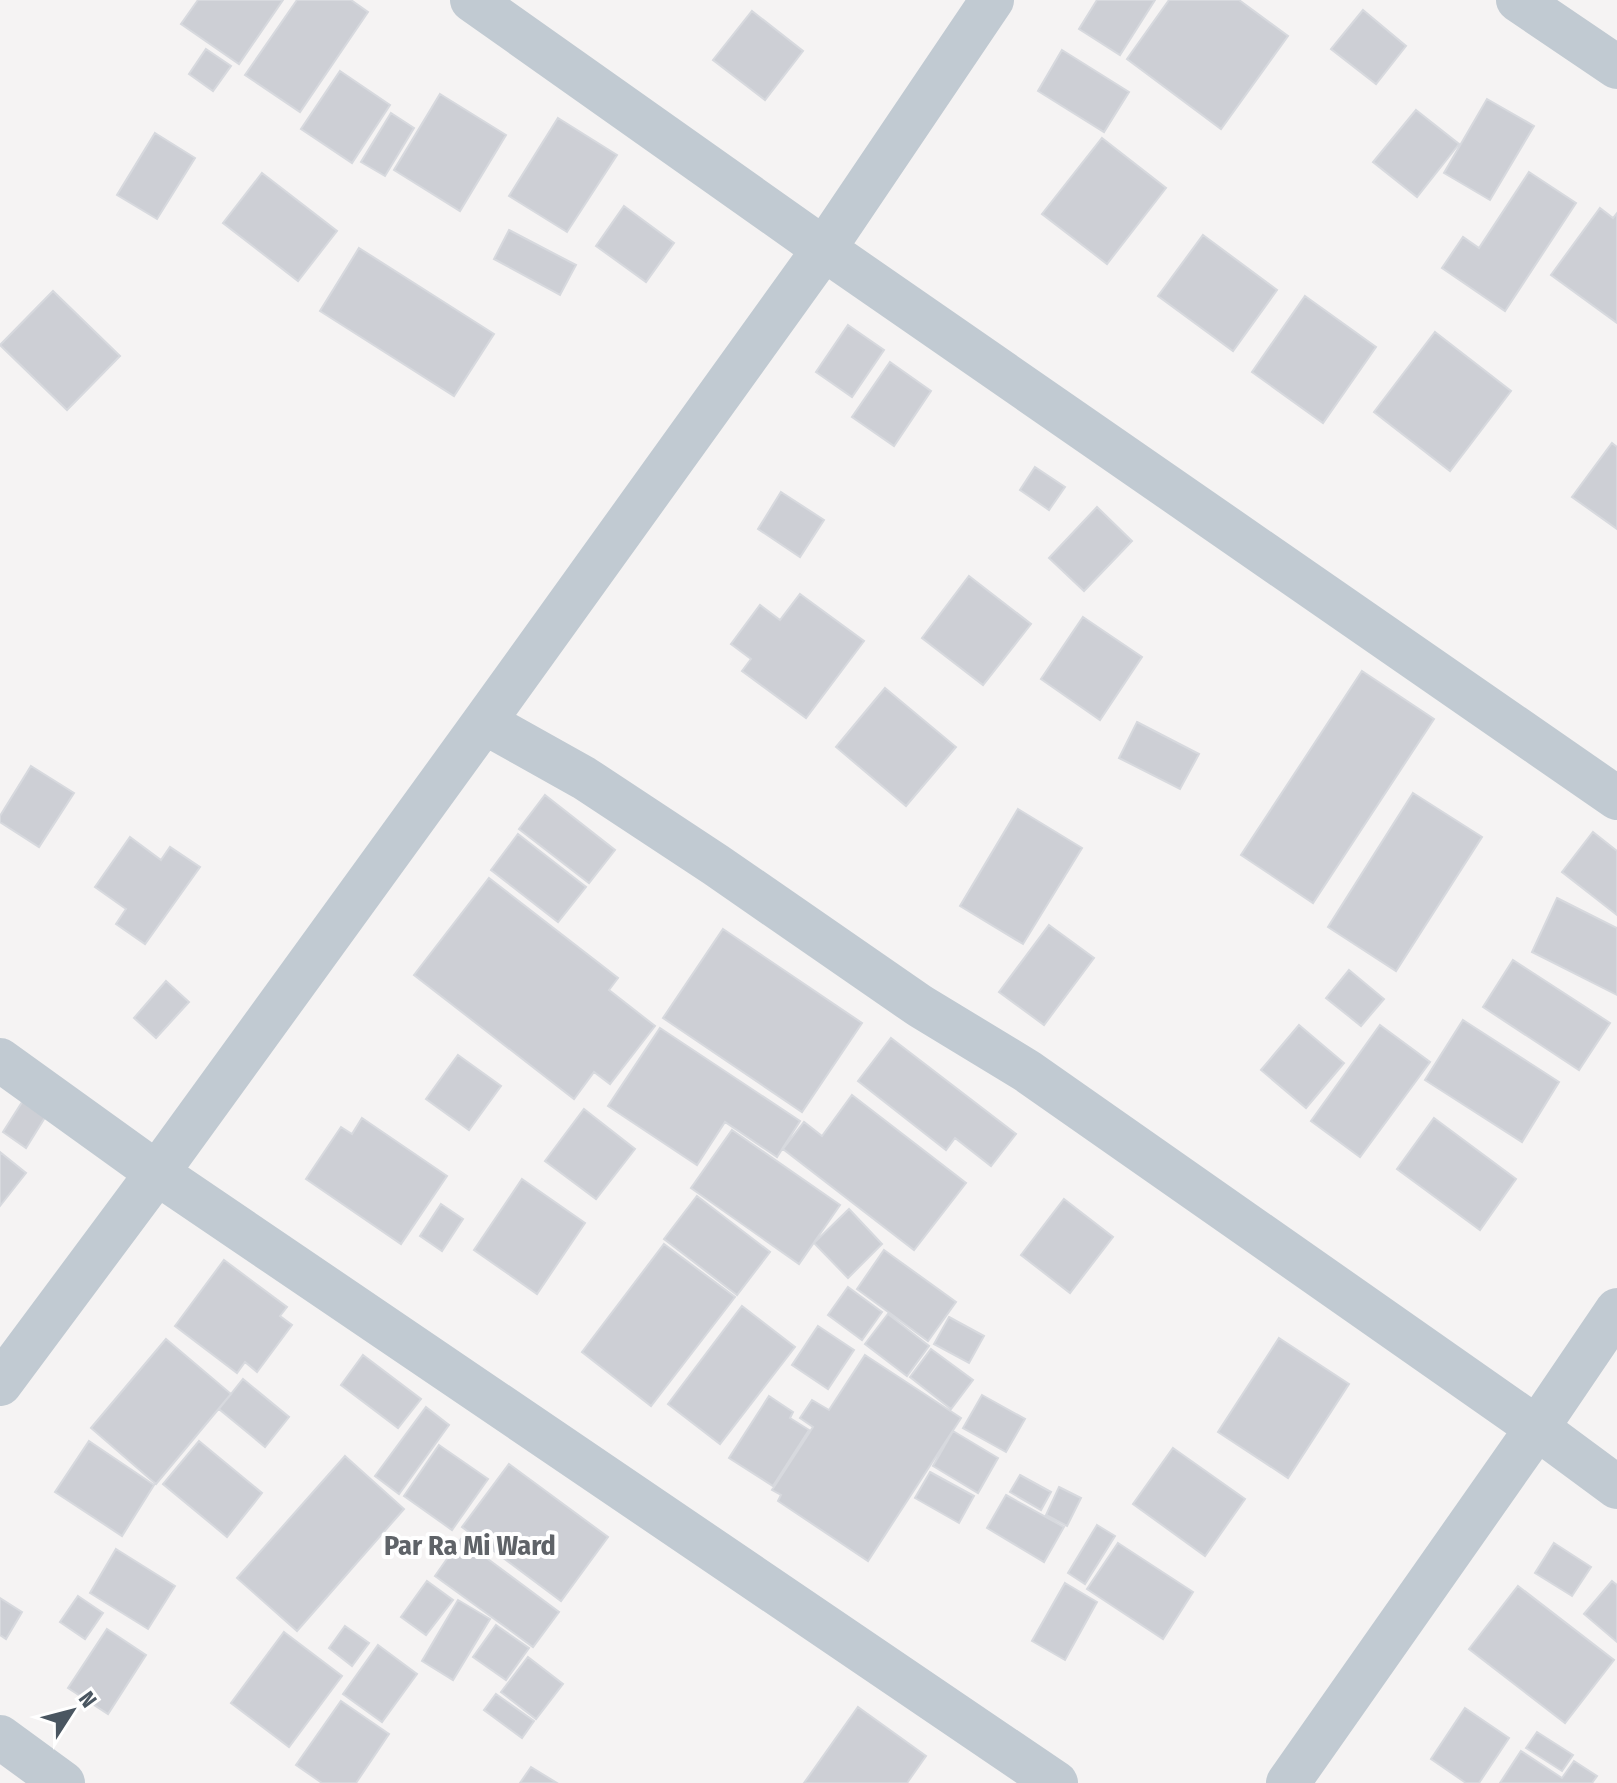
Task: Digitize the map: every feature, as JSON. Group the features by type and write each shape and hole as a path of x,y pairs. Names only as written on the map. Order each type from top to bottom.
{"street":[{"path":"472,0 824,249 1617,798"},
{"path":"0,1384 157,1173 824,249 992,0"},
{"path":"1518,0 1617,67"},
{"path":"484,722 584,778 920,1006 1027,1071 1617,1487"},
{"path":"0,1060 157,1173 1056,1783"},
{"path":"1288,1783 1617,1310"},
{"path":"0,1737 63,1783"}],"building":[{"path":"198,0 283,0 239,64 181,24"},
{"path":"297,0 351,0 368,12 300,112 245,75"},
{"path":"1097,0 1155,0 1120,55 1079,29"},
{"path":"1169,0 1239,0 1288,36 1221,129 1127,59"},
{"path":"1363,10 1406,46 1376,84 1331,49"},
{"path":"752,11 803,51 765,100 713,60"},
{"path":"206,49 231,66 213,91 189,74"},
{"path":"1062,50 1129,92 1104,132 1038,91"},
{"path":"340,71 390,105 352,163 301,129"},
{"path":"440,94 506,135 460,211 394,170"},
{"path":"1487,99 1534,126 1490,200 1444,173"},
{"path":"1416,110 1459,144 1417,197 1373,162"},
{"path":"391,113 414,128 385,176 361,162"},
{"path":"558,118 617,155 567,232 509,196"},
{"path":"155,133 195,158 157,219 117,195"},
{"path":"1102,138 1166,188 1107,264 1042,214"},
{"path":"1529,172 1576,203 1505,311 1442,268 1463,237 1479,248"},
{"path":"262,173 337,231 298,281 223,223"},
{"path":"624,206 674,243 646,282 596,246"},
{"path":"1600,208 1613,218 1617,213 1617,323 1551,275"},
{"path":"509,230 576,265 560,295 494,259"},
{"path":"1203,235 1277,290 1233,351 1158,296"},
{"path":"359,248 494,334 454,396 320,311"},
{"path":"53,291 120,356 67,410 0,345"},
{"path":"1305,296 1376,347 1323,423 1252,372"},
{"path":"848,325 884,350 852,397 816,372"},
{"path":"1435,332 1511,391 1450,471 1374,412"},
{"path":"890,362 931,391 894,446 852,417"},
{"path":"1612,443 1617,447 1617,529 1572,497"},
{"path":"1035,467 1065,487 1049,510 1020,490"},
{"path":"781,492 824,520 800,557 758,529"},
{"path":"1097,507 1132,541 1084,591 1049,558"},
{"path":"969,576 1031,624 983,685 922,638"},
{"path":"800,594 864,641 806,718 742,671 751,659 731,644 760,605 780,620"},
{"path":"1083,617 1142,657 1100,720 1041,679"},
{"path":"1362,671 1434,719 1313,903 1241,855"},
{"path":"885,688 956,747 906,806 836,747"},
{"path":"1137,722 1199,754 1180,789 1119,758"},
{"path":"31,766 74,793 39,847 0,822 0,816"},
{"path":"1413,793 1482,837 1396,971 1328,927"},
{"path":"545,795 615,850 589,883 519,829"},
{"path":"1018,809 1082,848 1023,944 960,906"},
{"path":"1593,832 1617,851 1617,915 1562,872"},
{"path":"518,834 586,887 558,922 491,870"},
{"path":"130,837 161,860 170,847 200,867 145,944 116,924 126,909 95,887"},
{"path":"489,878 618,978 609,990 655,1026 610,1084 594,1072 574,1099 414,975"},
{"path":"1557,898 1617,928 1617,995 1532,952"},
{"path":"1049,925 1094,958 1044,1025 999,992"},
{"path":"723,929 862,1023 802,1112 663,1018"},
{"path":"1513,960 1610,1023 1579,1070 1483,1007"},
{"path":"1349,970 1384,999 1361,1026 1326,998"},
{"path":"166,981 189,1002 156,1038 134,1018"},
{"path":"1463,1020 1559,1082 1522,1142 1425,1080"},
{"path":"1299,1025 1344,1063 1306,1108 1261,1070"},
{"path":"1380,1025 1430,1062 1360,1157 1311,1121"},
{"path":"660,1028 800,1121 777,1157 725,1122 697,1165 608,1106"},
{"path":"891,1038 1016,1134 991,1166 955,1138 946,1150 858,1081"},
{"path":"458,1055 501,1086 469,1130 426,1099"},
{"path":"852,1095 966,1183 914,1250 783,1149 804,1122 822,1136"},
{"path":"26,1096 49,1111 26,1148 3,1132"},
{"path":"584,1109 635,1149 596,1199 545,1161"},
{"path":"362,1118 447,1176 401,1244 306,1179 341,1127 352,1134"},
{"path":"1434,1118 1516,1179 1480,1230 1397,1169"},
{"path":"732,1130 840,1205 799,1264 691,1188"},
{"path":"0,1152 26,1173 0,1206"},
{"path":"522,1179 585,1223 537,1294 474,1250"},
{"path":"697,1196 770,1252 737,1295 664,1239"},
{"path":"1064,1199 1113,1237 1070,1293 1021,1255"},
{"path":"441,1204 463,1219 442,1251 420,1236"},
{"path":"849,1209 882,1244 848,1278 814,1243"},
{"path":"664,1244 735,1297 651,1406 582,1352"},
{"path":"884,1250 956,1302 928,1341 857,1289"},
{"path":"224,1260 287,1307 280,1316 292,1325 257,1372 245,1362 237,1373 175,1326"},
{"path":"848,1287 882,1312 862,1340 828,1315"},
{"path":"742,1306 795,1347 720,1444 668,1404"},
{"path":"888,1314 929,1346 907,1376 865,1344"},
{"path":"949,1317 984,1336 969,1363 934,1344"},
{"path":"818,1326 854,1350 828,1389 792,1365"},
{"path":"1279,1338 1349,1384 1288,1478 1218,1432"},
{"path":"166,1339 231,1394 156,1484 91,1428"},
{"path":"931,1349 973,1380 951,1409 910,1377"},
{"path":"363,1355 421,1399 398,1428 341,1385"},
{"path":"865,1355 961,1418 868,1561 778,1501 781,1495 772,1490 813,1427 800,1418 812,1400 829,1410"},
{"path":"243,1379 289,1417 265,1447 219,1409"},
{"path":"982,1395 1025,1419 1006,1452 963,1428"},
{"path":"769,1396 793,1412 790,1418 809,1430 773,1486 729,1458"},
{"path":"426,1407 449,1425 399,1494 375,1476"},
{"path":"953,1431 998,1458 978,1493 933,1466"},
{"path":"89,1441 154,1485 122,1536 55,1492"},
{"path":"199,1441 262,1493 227,1537 163,1484"},
{"path":"439,1445 488,1479 452,1530 404,1496"},
{"path":"1173,1448 1245,1499 1205,1556 1133,1504"},
{"path":"345,1456 404,1509 297,1631 237,1578"},
{"path":"509,1464 608,1537 561,1601 462,1527"},
{"path":"930,1472 974,1496 959,1523 915,1498"},
{"path":"1020,1475 1051,1492 1041,1510 1010,1492"},
{"path":"1059,1487 1081,1498 1067,1526 1046,1515"},
{"path":"1006,1495 1064,1527 1044,1562 987,1528"},
{"path":"1097,1525 1115,1536 1085,1584 1068,1573"},
{"path":"461,1539 559,1612 533,1647 435,1576"},
{"path":"1118,1543 1193,1592 1163,1639 1087,1589"},
{"path":"1554,1543 1591,1567 1572,1596 1535,1573"},
{"path":"116,1549 175,1586 148,1629 90,1593"},
{"path":"427,1581 453,1600 426,1635 401,1617"},
{"path":"1612,1581 1617,1585 1617,1642 1584,1614"},
{"path":"1065,1583 1097,1602 1065,1660 1032,1641"},
{"path":"1518,1586 1614,1660 1565,1723 1469,1649"},
{"path":"78,1596 103,1613 85,1639 60,1622"},
{"path":"0,1598 22,1612 6,1639 0,1635"},
{"path":"458,1600 490,1619 453,1680 422,1661"},
{"path":"496,1625 529,1648 506,1680 473,1657"},
{"path":"345,1626 369,1643 352,1666 329,1648"},
{"path":"107,1629 146,1655 108,1714 68,1688"},
{"path":"284,1632 342,1676 289,1747 231,1703"},
{"path":"378,1645 417,1674 382,1722 343,1694"},
{"path":"528,1657 563,1684 536,1719 501,1692"},
{"path":"496,1694 534,1721 522,1738 484,1710"},
{"path":"341,1701 389,1734 356,1783 322,1783 296,1765"},
{"path":"858,1707 926,1756 907,1783 804,1783"},
{"path":"1465,1708 1509,1738 1479,1783 1466,1783 1431,1759"},
{"path":"1537,1732 1573,1755 1562,1771 1526,1748"},
{"path":"1521,1751 1562,1778 1574,1761 1597,1776 1592,1783 1500,1783"},
{"path":"531,1767 557,1783 520,1783"}],"district":[{"name":"Par Ra Mi Ward","path":"470,1545"}]}
